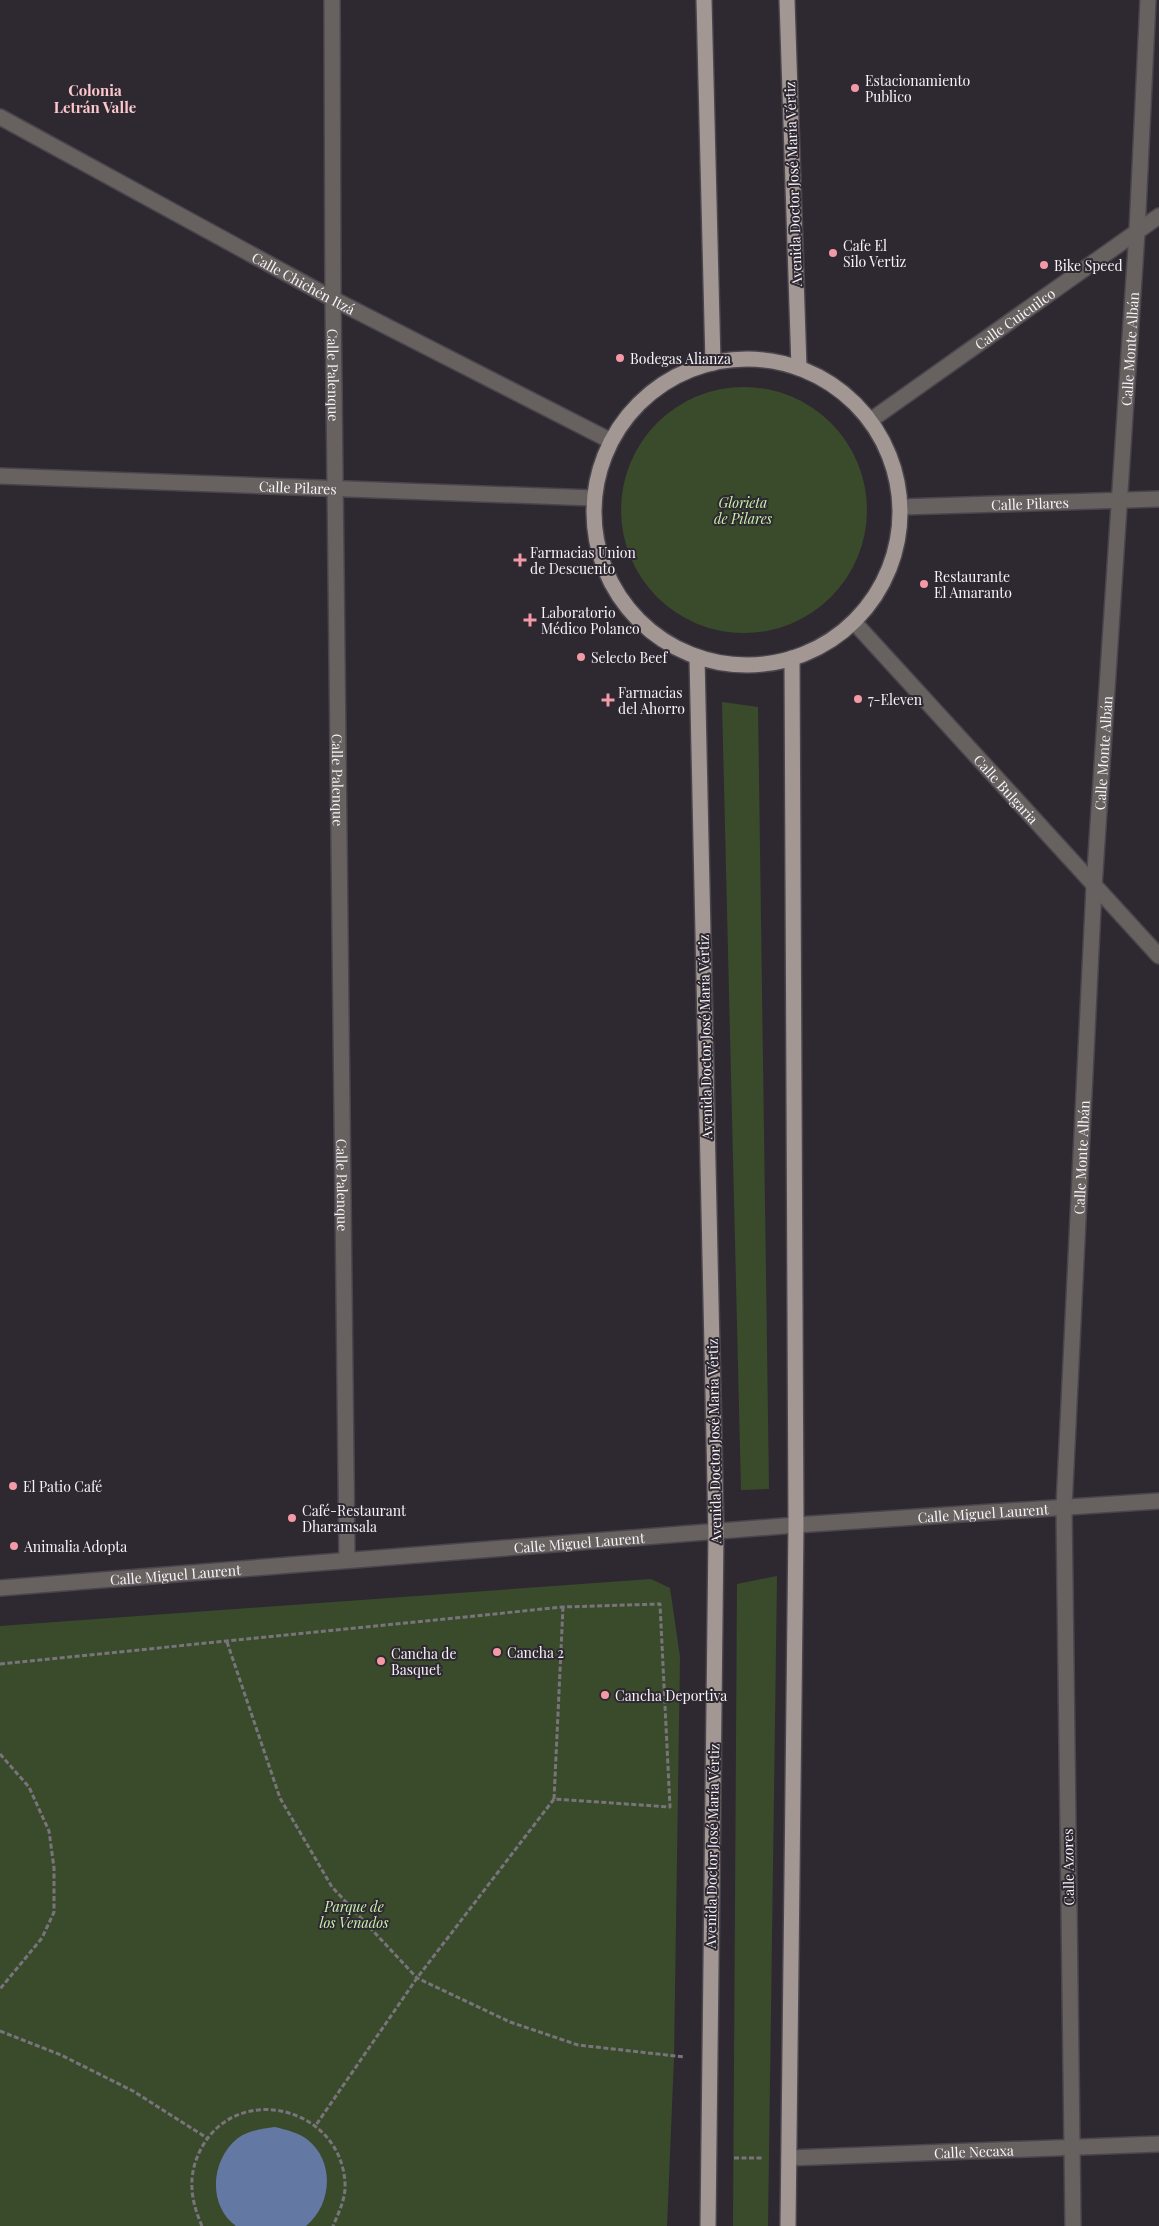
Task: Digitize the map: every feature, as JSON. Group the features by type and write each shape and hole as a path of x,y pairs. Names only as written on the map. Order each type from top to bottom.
{"main road":[{"path":"704,0 713,363"},
{"name":"Avenida Doctor José María Vértiz","path":"787,0 799,368"},
{"path":"742,359 770,361 799,368 826,380 850,398 870,420 892,461 901,507 896,549 880,589 854,622 825,644 792,658 761,664 728,664 697,657 660,639 630,612 608,578 595,539 593,498 599,468 611,441 637,405 672,379 713,363 742,359"},
{"name":"Avenida Doctor José María Vértiz","path":"697,657 716,1532 708,2226"},
{"path":"788,2226 796,1524 792,658"}],"street":[{"name":"Calle Palenque","path":"332,0 333,299 346,1560"},
{"name":"Calle Monte Albán","path":"1064,1507 1094,887 1137,232 1148,0"},
{"name":"Calle Chichén Itzá","path":"0,117 333,299 611,441"},
{"name":"Calle Cuicuilco","path":"870,420 1159,216"},
{"name":"Calle Pilares","path":"0,476 593,498"},
{"name":"Calle Pilares","path":"901,507 1159,499"},
{"name":"Calle Bulgaria","path":"854,622 1159,956"},
{"name":"Calle Miguel Laurent","path":"0,1588 716,1532 796,1524 1159,1502"},
{"name":"Calle Azores","path":"1064,1507 1070,2149 1073,2226"},
{"name":"Calle Necaxa","path":"789,2158 1070,2149 1159,2144"}],"path":[{"path":"0,1664 563,1607 660,1604 670,1808 554,1799"},
{"path":"316,2125 417,1978 554,1799 563,1607"},
{"path":"227,1641 280,1798 332,1887 417,1978 510,2022 578,2045 674,2057 709,2056"},
{"path":"0,1754 29,1787 48,1831 54,1877 54,1912 42,1938 0,1989"},
{"path":"0,2031 61,2055 133,2091 207,2138"},
{"path":"202,2226 193,2207 190,2183 195,2159 207,2138 224,2122 246,2112 270,2109 294,2113 316,2125 331,2142 341,2161 345,2184 342,2206 333,2226"},
{"path":"709,2158 789,2158"}],"green space":[{"name":"Glorieta de Pilares","path":"756,387 780,392 802,401 813,407 831,423 847,441 858,463 865,486 867,510 865,534 858,557 847,579 831,597 813,613 780,628 756,633 732,633 708,628 675,613 641,579 630,557 623,534 621,498 626,474 641,441 675,407 697,396 720,389"},
{"path":"722,702 758,707 769,1489 741,1490"},
{"path":"777,1576 768,2226 733,2226 737,1584"},
{"name":"Parque de los Venados","path":"651,1579 670,1588 680,1657 674,2057 667,2226 0,2226 0,1626"}],"water":[{"path":"275,2127 300,2135 317,2149 323,2160 327,2183 321,2207 306,2226 236,2226 220,2206 217,2194 216,2182 222,2158 229,2147 242,2135 256,2130"}],"place":[{"name":"Estacionamiento Publico","path":"855,88"},
{"name":"Cafe El Silo Vertiz","path":"833,253"},
{"name":"Bike Speed","path":"1044,265"},
{"name":"Bodegas Alianza","path":"620,358"},
{"name":"Farmacias Union de Descuento","path":"520,560"},
{"name":"Restaurante El Amaranto","path":"924,584"},
{"name":"Laboratorio Médico Polanco","path":"530,620"},
{"name":"Selecto Beef","path":"581,657"},
{"name":"7-Eleven","path":"858,699"},
{"name":"Farmacias del Ahorro","path":"608,700"},
{"name":"El Patio Café","path":"13,1486"},
{"name":"Café-Restaurant Dharamsala","path":"292,1518"},
{"name":"Animalia Adopta","path":"14,1546"},
{"name":"Cancha 2","path":"497,1652"},
{"name":"Cancha de Basquet","path":"381,1661"},
{"name":"Cancha Deportiva","path":"605,1695"}],"district":[{"name":"Colonia Letrán Valle","path":"95,98"}]}
